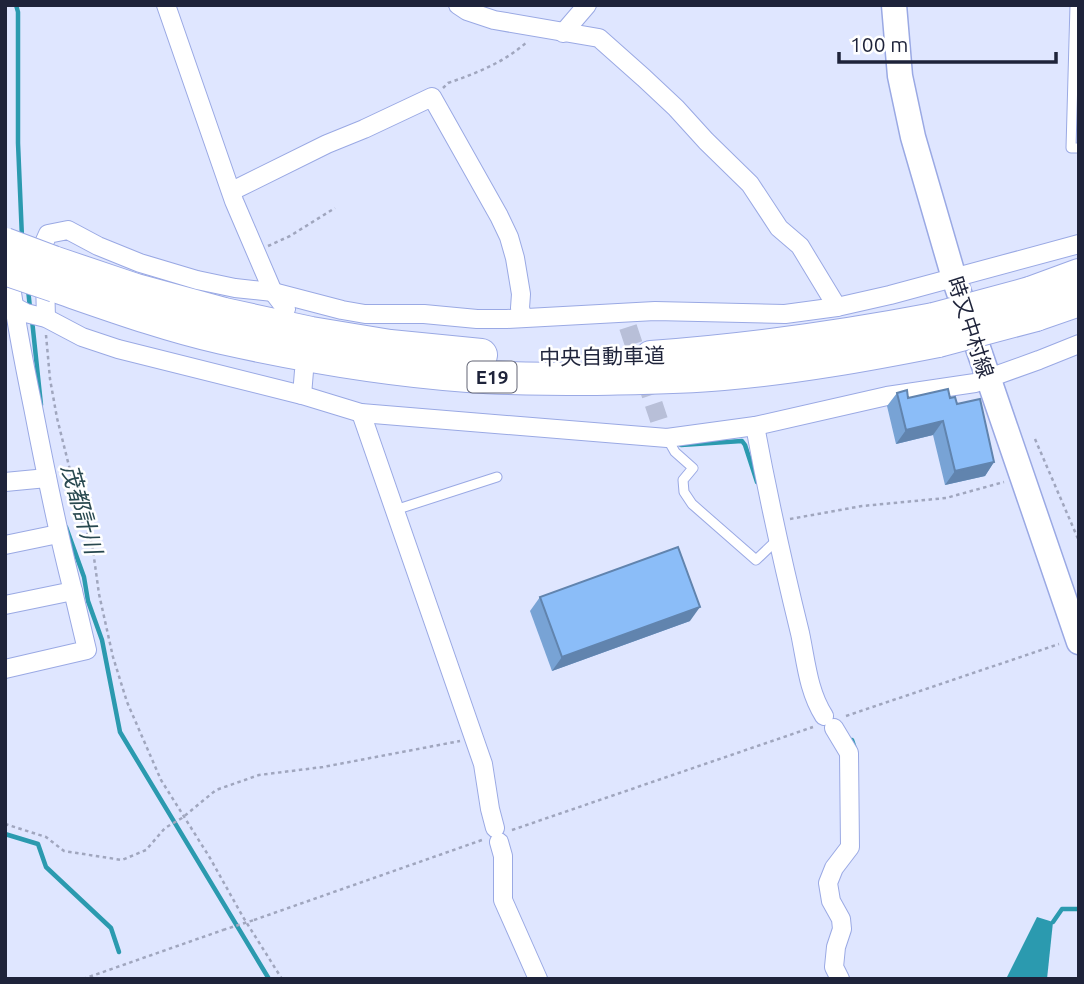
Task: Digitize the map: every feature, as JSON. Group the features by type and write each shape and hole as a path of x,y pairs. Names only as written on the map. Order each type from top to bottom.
{"highway":[{"name":"中央自動車道","path":"5,244 54,274 130,312 219,337 307,355 470,377 652,378 789,367 1033,304 1079,300"},
{"name":"中央自動車道","path":"5,269 54,274"},
{"name":"中央自動車道","path":"1033,304 1079,275"}],"main road":[{"name":"時又中村線","path":"894,5 900,76 913,137 954,278 1072,642"}],"street":[{"path":"166,5 234,201 273,292 286,309"},
{"path":"458,5 494,20 599,38 645,78 750,184 779,228 800,246 837,307"},
{"path":"564,33 587,5"},
{"path":"232,191 327,144 432,97 509,237 515,258 523,318"},
{"path":"26,312 48,234 68,230 140,263 235,288 273,292 365,314 424,314 477,319 626,320 655,311 785,314 837,307 890,295 1079,244"},
{"path":"5,239 26,312 47,478 87,650 5,668"},
{"path":"26,312 82,337 118,349 361,412 667,438 755,426 887,396 975,383 1079,344"},
{"path":"302,395 304,371"},
{"path":"361,412 483,764 490,810 503,856 503,900 538,979"},
{"path":"659,420 667,438"},
{"path":"755,426 773,523 809,681 829,722 849,752 850,847 834,868 828,883 831,901 841,919 842,929 836,947 834,967 840,979"},
{"path":"5,482 47,478"},
{"path":"5,545 58,534"},
{"path":"5,605 73,591"}],"lane":[{"path":"1075,5 1077,28 1071,148 1079,148"},
{"path":"667,438 675,452 693,468 683,480 684,492 692,504 756,560 777,541"},
{"path":"395,510 497,477"}],"path":[{"path":"432,97 448,83 489,67 508,56 541,29"},
{"path":"256,252 290,236 335,208"},
{"path":"26,312 46,343 57,418 72,478 75,506 92,543 99,594 113,657 127,702 161,780 282,979"},
{"path":"1035,439 1079,541"},
{"path":"773,523 862,506 946,498 1010,480"},
{"path":"83,979 829,722 1072,642"},
{"path":"5,824 46,837 64,852 122,860 146,850 165,828 216,790 259,775 336,764 463,740 472,735"}],"water":[{"path":"1037,917 1053,922 1047,979 1006,979"}],"building":[{"path":"948,389 950,398 955,397 957,404 980,399 994,462 955,471 943,421 906,430 897,393 907,390 908,398"},
{"path":"678,547 700,607 562,657 540,597"}],"waterway":[{"name":"茂都計川","path":"16,5 22,238"},
{"name":"茂都計川","path":"28,289 30,308"},
{"name":"茂都計川","path":"32,320 41,405"},
{"path":"681,445 742,441 757,482"},
{"name":"茂都計川","path":"66,527 102,640 120,732 269,979"},
{"path":"852,740 856,752"},
{"path":"5,834 38,844 46,867 111,928 119,952"},
{"path":"1053,922 1062,909 1079,909"}],"tunnel":[{"path":"628,327 659,420"}]}
